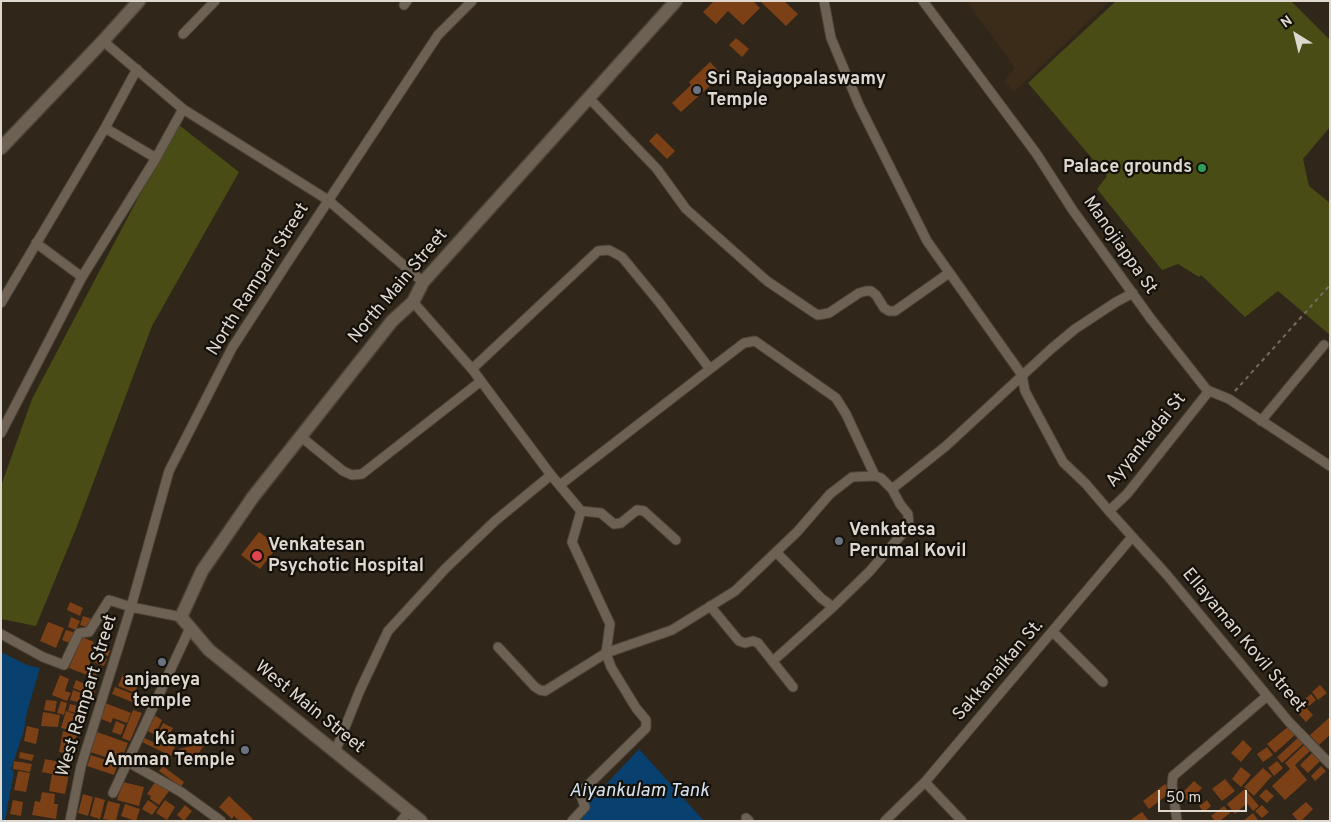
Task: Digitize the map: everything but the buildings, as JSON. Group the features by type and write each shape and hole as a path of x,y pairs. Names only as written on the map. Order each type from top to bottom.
{"street":[{"path":"1,148 139,1"},
{"path":"183,34 215,1"},
{"name":"North Rampart Street","path":"131,607 169,471 232,348 438,35 472,1"},
{"name":"North Main Street","path":"181,617 202,571 253,497 392,322 413,302 423,282 676,1"},
{"path":"824,1 831,38 860,105 927,241 1022,375"},
{"name":"Manojiappa St","path":"923,1 1036,153 1072,209 1133,293 1207,390 1229,399 1330,466"},
{"path":"103,41 183,109 328,200 423,282"},
{"path":"1,303 138,69"},
{"path":"588,97 657,169 686,209 767,281 818,315 829,313 859,293 866,291 871,291 876,295 884,308 894,311 950,273"},
{"path":"1,433 82,277 156,158 183,109"},
{"path":"105,128 156,158"},
{"path":"36,243 82,277"},
{"path":"472,369 598,250 608,250 622,256 710,369"},
{"path":"892,489 946,446 1051,348 1075,329 1133,293"},
{"path":"413,302 472,369 551,475 581,511 601,513 612,523 618,524 634,512 644,510 676,540"},
{"path":"560,485 744,343 755,341 836,398 846,414 875,476"},
{"path":"1261,421 1324,345"},
{"name":"Ellayaman Kovil Street","path":"1022,375 1025,391 1063,462 1086,484 1167,575 1289,722 1330,764"},
{"path":"300,436 343,471 352,475 362,474 481,381"},
{"name":"Ayyankadai St","path":"1112,515 1209,391"},
{"path":"335,752 360,690 388,631 445,569 494,521 551,475"},
{"path":"498,647 535,687 540,690 550,688 606,653 672,630 735,591 797,532 830,494 852,477 875,476 881,478 892,489 908,514 909,526 869,572 773,661"},
{"path":"572,821 585,807 580,794 646,728 646,720 636,708 611,666 606,653 610,624 572,542 581,511"},
{"name":"Sakkanaikan St.","path":"885,821 925,782 1132,537"},
{"path":"776,552 821,598 833,607"},
{"name":"West Rampart Street","path":"1,634 43,657 64,665 79,633 89,632 109,600 131,607 81,766 72,820"},
{"path":"710,606 739,641 758,643 793,687"},
{"path":"131,607 181,617"},
{"name":"West Main Street","path":"181,617 209,650 335,752 405,816 421,821"},
{"path":"113,793 190,628"},
{"path":"1053,632 1103,682"},
{"path":"1177,821 1172,785 1173,776 1267,696"},
{"path":"128,762 181,792 221,821"},
{"path":"925,782 962,821"}],"path":[{"path":"1229,399 1330,285"}],"shaded area":[{"path":"970,1 1110,1 1014,92 1004,81 1015,68 968,3"},
{"name":"Palace grounds","path":"1116,1 1291,1 1330,40 1330,127 1303,159 1309,186 1330,203 1330,335 1278,291 1245,317 1201,275 1199,277 1178,264 1162,270 1097,189 1107,176 1028,83"},
{"path":"179,125 239,172 152,326 77,526 36,626 1,619 1,486 32,399 167,143"}],"water":[{"path":"1,652 27,665 40,668 27,712 24,730 11,769 14,771 5,821 1,821"},
{"name":"Aiyankulam Tank","path":"639,749 704,821 572,821"}],"place":[{"name":"Sri Rajagopalaswamy Temple","path":"697,90"},
{"name":"Palace grounds","path":"1202,168"},
{"name":"Venkatesa Perumal Kovil","path":"839,541"},
{"name":"Venkatesan Psychotic Hospital","path":"257,556"},
{"name":"anjaneya temple","path":"162,662"},
{"name":"Kamatchi Amman Temple","path":"245,750"}]}
